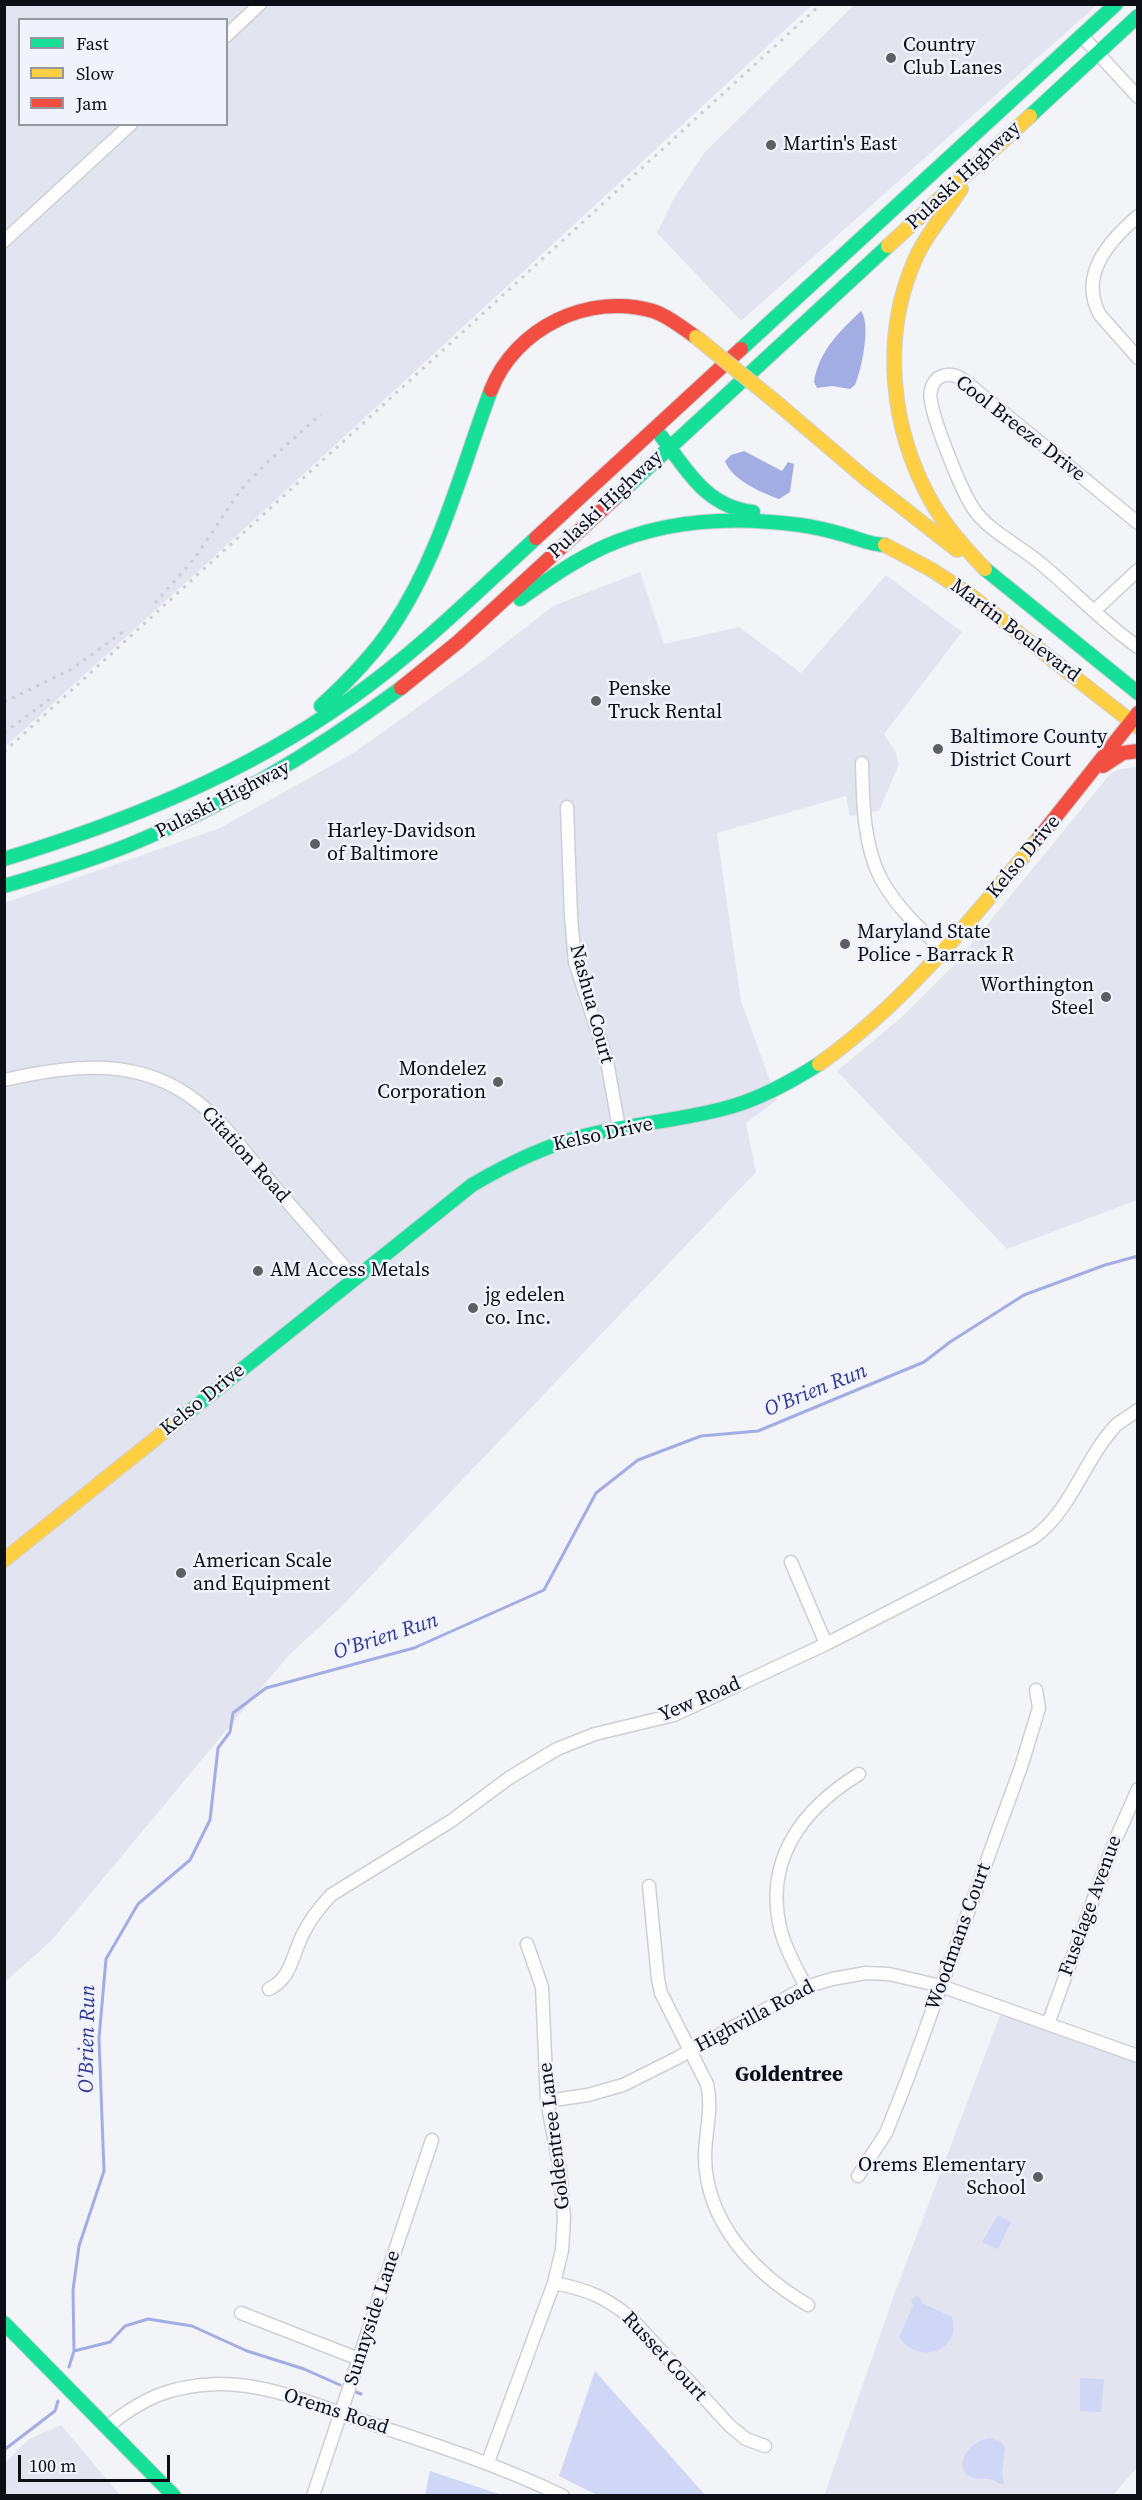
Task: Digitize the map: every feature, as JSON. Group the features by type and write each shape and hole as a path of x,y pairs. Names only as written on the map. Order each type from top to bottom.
{"main road":[{"name":"Pulaski Highway","path":"4,859 85,834 214,778 271,749 350,699 405,656 1116,4"},
{"name":"Pulaski Highway","path":"4,886 83,863 186,822 279,773 383,703 458,642 1137,16"},
{"path":"977,164 916,259 908,278 898,314 894,367 900,422 930,499 957,538 985,569"},
{"path":"279,773 271,749 357,671 400,615 433,548 496,378 508,356 530,335 564,316 600,308 617,307 655,312 696,337 865,478 968,559 985,569"},
{"path":"655,428 702,486 730,508 817,521 843,528 885,545"},
{"path":"458,642 585,557 624,539 665,528 721,522 790,524 845,535 876,546 885,545"},
{"name":"Martin Boulevard","path":"885,545 932,570 970,595 1135,721"},
{"name":"Martin Boulevard","path":"985,569 1137,693"},
{"path":"1118,677 1137,680"},
{"name":"Kelso Drive","path":"4,1560 445,1205 497,1170 560,1142 619,1128 706,1114 751,1100 773,1090 835,1052 861,1033 944,951 1052,824 1135,721"},
{"path":"1086,779 1115,756 1137,751"},
{"path":"4,2323 108,2426 174,2496"}],"street":[{"path":"228,34 260,4"},
{"path":"1083,36 1137,97"},
{"path":"4,241 129,126"},
{"path":"1137,216 1116,234 1104,250 1093,275 1093,288 1095,306 1100,315 1137,357"},
{"name":"Cool Breeze Drive","path":"1137,523 966,382 951,374 944,375 935,381 931,392 933,410 950,457 974,509 995,529 1053,573 1137,647"},
{"path":"1094,611 1137,570"},
{"path":"862,763 863,804 868,838 880,877 908,915 944,951"},
{"name":"Nashua Court","path":"567,807 575,962 607,1061 619,1128"},
{"name":"Citation Road","path":"4,1080 60,1069 106,1067 151,1076 174,1087 201,1104 227,1131 355,1278"},
{"name":"Yew Road","path":"269,1989 286,1977 302,1935 317,1911 331,1895 472,1807 535,1761 595,1734 674,1715 826,1644 1019,1546 1044,1530 1071,1494 1101,1444 1116,1425 1137,1410"},
{"path":"791,1562 826,1644"},
{"name":"Woodmans Court","path":"858,2176 886,2133 940,1986 1031,1737 1039,1708 1036,1690"},
{"path":"806,1987 789,1951 778,1917 782,1862 792,1837 801,1823 839,1786 859,1773"},
{"name":"Fuselage Avenue","path":"1048,2024 1114,1843 1137,1789"},
{"path":"649,1886 658,1979 665,2003 710,2094 711,2112 705,2156 709,2181 719,2214 734,2241 757,2267 770,2280 808,2305"},
{"name":"Goldentree Lane","path":"488,2462 554,2283 562,2250 564,2218 560,2170 547,2101 542,1987 527,1944"},
{"name":"Highvilla Road","path":"547,2101 588,2095 623,2085 806,1987 832,1979 866,1973 889,1974 940,1986 1002,2010 1137,2056"},
{"name":"Sunnyside Lane","path":"313,2496 432,2140"},
{"name":"Russet Court","path":"554,2283 593,2292 617,2307 631,2318 730,2426 746,2439 765,2446"},
{"path":"241,2313 359,2359"},
{"name":"Orems Road","path":"108,2426 133,2406 172,2390 214,2384 256,2387 488,2462 563,2496"}],"shaded area":[{"path":"5,5 812,5 5,747"},
{"path":"854,5 1097,5 741,321 657,233 673,200 705,152"},
{"path":"640,572 664,644 739,627 801,673 886,575 962,632 884,734 895,751 899,764 879,811 850,816 846,796 717,833 741,1001 777,1100 746,1123 756,1172 341,1607 288,1656 51,1941 5,1982 4,903 220,828 352,754 481,662 553,606"},
{"path":"1137,767 1137,1200 1007,1249 837,1071 904,1015 954,965 1110,774 1120,769"},
{"name":"Orems Elementary School","path":"1002,2010 1137,2056 1137,2468 1113,2495 824,2496 893,2298"},
{"path":"998,2215 1011,2222 998,2249 982,2242"},
{"path":"917,2296 922,2303 952,2317 951,2339 937,2351 917,2351 907,2346 899,2337 913,2306 911,2300"},
{"path":"595,2371 705,2495 597,2495 559,2476"},
{"path":"1080,2378 1104,2379 1101,2412 1080,2411"},
{"path":"61,2425 120,2495 5,2495 5,2463 29,2439"},
{"path":"990,2438 1001,2442 1005,2447 1002,2474 1004,2484 971,2477 965,2473 963,2467 965,2455 969,2449 982,2440"},
{"path":"430,2471 502,2495 425,2495"}],"water":[{"path":"861,311 864,317 865,336 863,358 855,385 850,389 832,386 817,388 814,382 825,351"},
{"path":"744,451 782,471 788,462 794,464 790,492 779,499 740,480 725,461 731,455"}],"waterway":[{"name":"O'Brien Run","path":"69,2367 74,2351 73,2290 79,2246 104,2171 99,2038 106,1959 138,1904 190,1860 210,1820 218,1748 230,1732 233,1713 266,1688 414,1648 544,1590 596,1493 638,1460 701,1436 758,1431 924,1362 950,1342 1024,1295 1105,1265 1138,1256"},
{"path":"74,2351 110,2342 125,2326 148,2319 192,2326 247,2351 304,2369 340,2385"},
{"path":"356,2392 361,2394"},
{"name":"O'Brien Run","path":"4,2450 55,2411 58,2401"}],"railway":[{"path":"4,752 821,4"},
{"path":"155,603 194,559 242,488 321,414"},
{"path":"4,702 72,669 127,629"},
{"path":"4,733 54,696"}],"traffic: fast":[{"path":"741,349 1116,4"},
{"path":"1030,116 1138,16"},
{"path":"614,499 888,246"},
{"path":"321,706 376,649 409,600 437,542 491,390"},
{"path":"661,436 689,474 710,495 737,509 753,512"},
{"path":"520,599 572,564 606,546 629,537 677,525 726,521 776,522 817,528 885,545"},
{"path":"4,859 95,829 184,793 269,750 310,726 399,662 446,622 536,538"},
{"path":"985,569 1138,693"},
{"path":"4,886 114,851 201,812 304,755 401,688"},
{"path":"175,1423 472,1185 538,1151 566,1141 618,1128 714,1111 756,1098 819,1064"},
{"path":"4,2323 174,2496"}],"traffic: slow":[{"path":"888,246 1030,116"},
{"path":"961,189 924,243 914,262 904,291 897,322 894,352 895,383 899,414 917,473 943,519 985,569"},
{"path":"696,337 777,403"},
{"path":"777,403 865,478 957,550"},
{"path":"885,545 932,570 970,595 1138,727"},
{"path":"819,1064 880,1014 936,959 1038,839"},
{"path":"4,1560 175,1423"}],"traffic: jam":[{"path":"491,390 502,368 517,349 536,333 557,320 580,311 629,306 653,311 670,319 696,337"},
{"path":"536,538 741,349"},
{"path":"401,688 458,642 614,499"},
{"path":"1038,839 1138,713"},
{"path":"1103,766 1123,753 1138,751"}],"place":[{"name":"Country Club Lanes","path":"891,58"},
{"name":"Martin's East","path":"771,145"},
{"name":"Penske Truck Rental","path":"596,701"},
{"name":"Baltimore County District Court","path":"938,749"},
{"name":"Harley-Davidson of Baltimore","path":"315,844"},
{"name":"Maryland State Police - Barrack R","path":"845,944"},
{"name":"Worthington Steel","path":"1106,997"},
{"name":"Mondelez Corporation","path":"498,1082"},
{"name":"AM Access Metals","path":"258,1271"},
{"name":"jg edelen co. Inc.","path":"473,1308"},
{"name":"American Scale and Equipment","path":"181,1573"},
{"name":"Orems Elementary School","path":"1038,2177"}],"district":[{"name":"Goldentree","path":"789,2076"}]}
